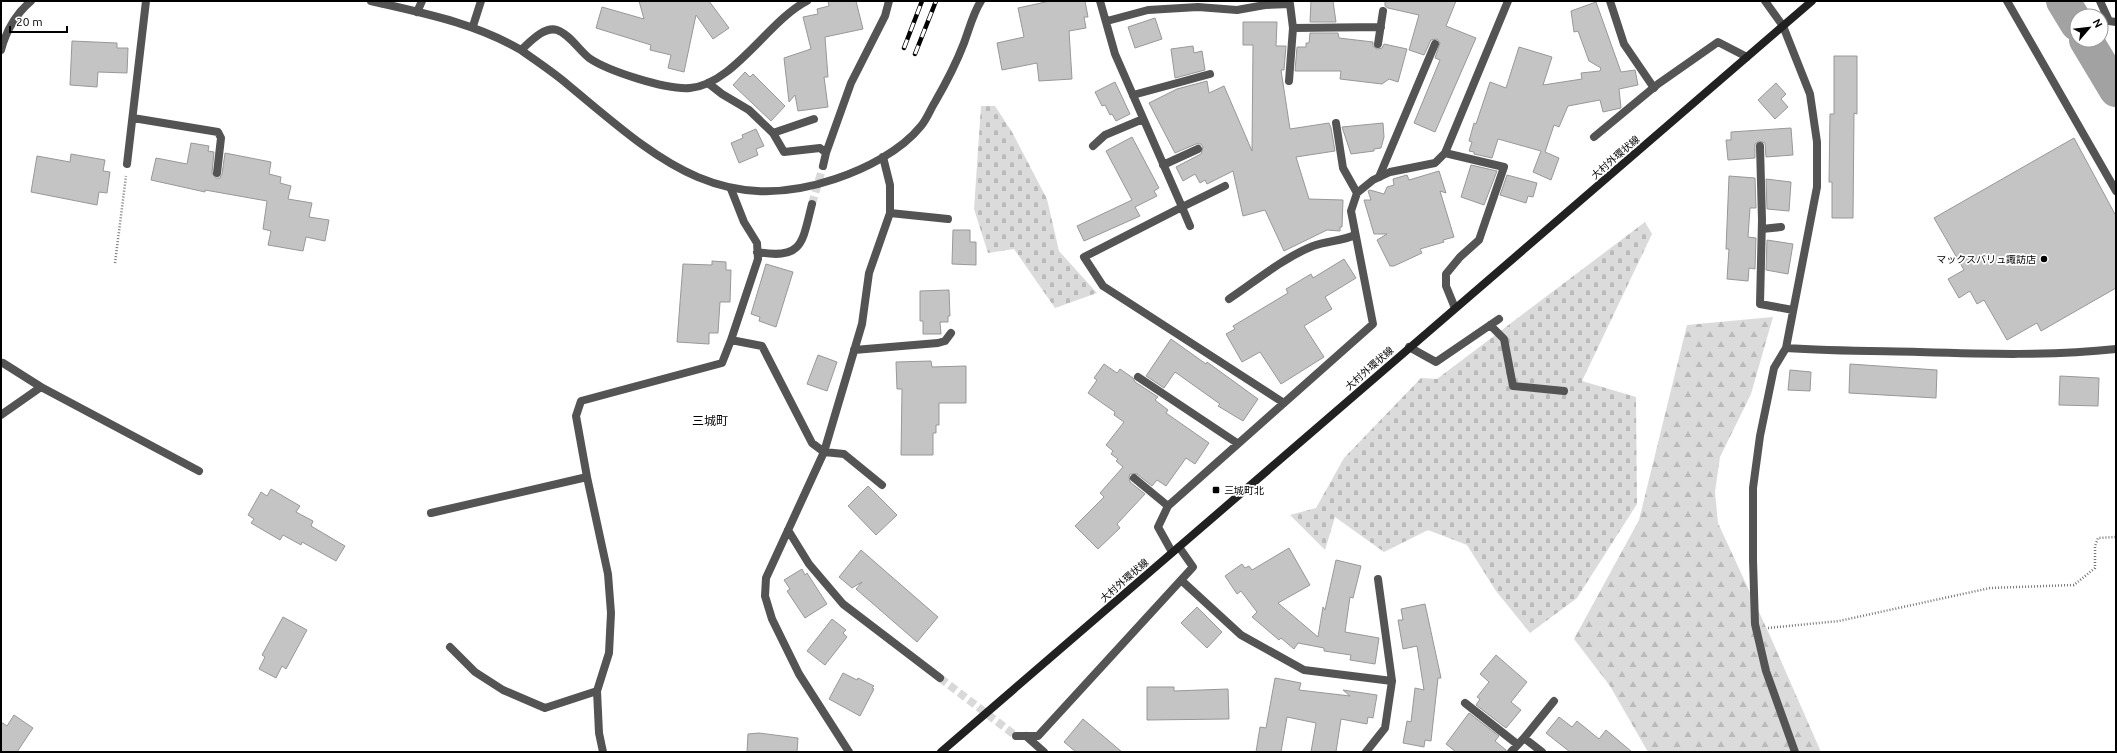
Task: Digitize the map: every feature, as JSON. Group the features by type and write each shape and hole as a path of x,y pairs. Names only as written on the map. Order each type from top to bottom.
{"main road":[{"name":"大村外環状線","path":"941,752 1812,1"}],"street":[{"path":"1,50 13,22 31,1"},
{"path":"127,164 146,1"},
{"path":"371,1 381,2 473,26 499,37 521,50 566,83 601,113 665,161 697,178 730,189 788,190 816,186 846,176 883,157 903,144 922,126 955,66 981,1"},
{"path":"417,12 422,1"},
{"path":"473,26 481,1"},
{"path":"521,50 532,40 549,30 558,30 590,58 620,73 675,88 690,88 708,83 725,73 774,26 807,1"},
{"path":"823,166 826,153 851,83 885,16 889,1"},
{"path":"1100,1 1107,20 1116,54 1190,226"},
{"path":"1172,552 1158,527 1168,506 1237,443 1373,324 1351,211 1357,193 1379,177 1390,172 1435,163 1445,153 1508,1"},
{"path":"1610,1 1624,44 1654,88"},
{"path":"1765,1 1783,26 1810,94 1817,142 1816,187 1786,348 1774,368 1760,436 1753,488 1753,560 1756,629 1766,671 1795,752"},
{"path":"2007,1 2116,191"},
{"path":"2100,1 2109,20 2116,22"},
{"path":"1107,20 1148,10 1198,7 1237,10 1265,5 1290,4 1293,28 1289,81"},
{"path":"1378,44 1382,11"},
{"path":"1293,28 1381,27"},
{"path":"1594,137 1654,88 1718,42 1747,56"},
{"path":"1379,177 1435,44"},
{"path":"1133,95 1210,74"},
{"path":"708,83 722,94 749,110 774,133 784,152 820,148 826,153"},
{"path":"133,118 218,132 221,138 217,173"},
{"path":"774,133 814,119"},
{"path":"1093,146 1105,135 1143,119"},
{"path":"1336,123 1344,168 1357,193"},
{"path":"1760,146 1762,229 1760,304 1793,310"},
{"path":"1163,166 1198,149"},
{"path":"1445,153 1504,167 1479,240 1460,257 1446,274 1446,286 1455,308"},
{"path":"849,752 799,674 772,619 765,596 766,578 824,452 862,324 869,273 890,213 890,185 883,157"},
{"path":"1225,186 1084,258 1103,286 1284,403"},
{"path":"603,752 599,733 596,691 609,654 611,613 608,574 587,477 576,416 581,401 722,363 758,259 757,243 744,222 730,189"},
{"path":"757,252 777,255 787,254 795,250 803,238 812,204"},
{"path":"890,213 948,218"},
{"path":"1762,229 1781,227"},
{"path":"1229,299 1282,264 1314,246 1343,240 1355,235"},
{"path":"1409,347 1436,362 1499,319"},
{"path":"1490,326 1504,339 1513,386 1564,391"},
{"path":"854,350 938,343 945,340 951,333"},
{"path":"731,340 762,346 812,443 824,452 844,454 882,486"},
{"path":"1786,348 1838,351 1973,354 2074,353 2116,349"},
{"path":"3,363 41,387 199,471"},
{"path":"1138,377 1237,443"},
{"path":"1,415 41,387"},
{"path":"431,513 587,477"},
{"path":"1134,478 1168,506"},
{"path":"788,530 809,564 843,604 940,678"},
{"path":"1016,736 1038,736 1182,580 1193,567 1179,547"},
{"path":"1366,752 1385,728 1392,681 1378,579"},
{"path":"1182,580 1241,635 1304,670 1392,681"},
{"path":"450,647 475,672 503,690 545,708 596,691"},
{"path":"1511,752 1554,701"},
{"path":"1465,703 1517,744"},
{"path":"1026,736 1044,752"},
{"path":"1524,738 1542,752"}],"path":[{"path":"115,263 127,164"},
{"path":"1756,629 1839,621 1990,588 2074,585 2095,568 2095,546 2098,538 2116,537"}],"green space":[{"path":"981,106 995,106 1012,132 1047,199 1059,251 1097,293 1055,308 1014,249 988,253 974,209"},
{"path":"1645,222 1652,234 1582,381 1636,397 1637,504 1577,598 1530,633 1496,591 1467,545 1428,530 1384,552 1335,517 1325,550 1290,515 1316,508 1344,458 1421,378 1437,379"},
{"path":"1773,317 1751,394 1720,457 1715,492 1718,523 1821,752 1648,752 1610,686 1574,639 1639,520 1687,325"}],"building":[{"path":"639,1 709,1 729,28 713,39 696,15 684,72 668,68 671,55 650,50 651,45 596,28 602,7 644,19"},
{"path":"828,1 856,1 863,29 825,37 828,77 824,77 828,107 798,111 795,95 789,102 784,58 811,49 803,17 818,14 817,9 829,6"},
{"path":"1050,1 1085,1 1088,17 1084,17 1086,28 1069,31 1072,79 1039,81 1037,63 1002,70 997,43 1024,37 1018,8"},
{"path":"1311,1 1333,1 1336,22 1310,22"},
{"path":"1385,1 1456,1 1446,26 1476,38 1435,132 1414,123 1440,60 1435,58 1440,43 1437,39 1431,40 1424,55 1409,50 1419,15 1388,8 1385,6"},
{"path":"1596,2 1621,72 1635,70 1638,85 1619,89 1621,108 1603,112 1600,100 1568,106 1559,127 1554,125 1545,152 1559,158 1551,180 1533,172 1541,151 1498,139 1492,158 1474,154 1474,152 1469,151 1472,142 1469,141 1474,123 1476,124 1490,82 1506,88 1519,47 1552,57 1543,85 1582,79 1581,73 1600,71 1601,68 1589,61 1578,31 1574,32 1571,11"},
{"path":"1155,18 1162,39 1135,48 1128,27"},
{"path":"1243,22 1277,22 1276,46 1286,46 1284,70 1281,70 1290,129 1329,123 1331,128 1335,151 1296,157 1309,199 1343,200 1342,227 1340,227 1340,231 1327,230 1284,251 1265,210 1243,216 1233,171 1207,184 1205,180 1200,183 1195,174 1183,181 1176,167 1201,154 1203,147 1201,144 1196,144 1175,153 1149,103 1177,89 1207,81 1209,93 1224,86 1252,151 1253,45 1243,45"},
{"path":"1310,33 1338,33 1339,38 1373,42 1373,46 1377,49 1382,48 1384,44 1407,49 1398,82 1389,79 1382,84 1340,79 1341,71 1295,71 1297,47 1306,47 1306,43 1309,43"},
{"path":"72,41 117,43 117,48 128,48 127,73 98,72 97,87 70,85"},
{"path":"1193,46 1194,53 1202,51 1205,70 1175,78 1171,49"},
{"path":"1834,56 1857,56 1857,114 1854,113 1853,218 1832,218 1832,182 1829,182 1830,114 1834,114"},
{"path":"745,72 750,77 753,74 785,106 771,121 733,85"},
{"path":"1115,82 1130,114 1116,121 1112,114 1110,115 1105,105 1102,106 1095,92"},
{"path":"1776,83 1786,94 1781,99 1788,107 1775,119 1758,100"},
{"path":"1383,123 1384,137 1381,148 1374,149 1374,151 1351,154 1342,127"},
{"path":"1791,128 1793,155 1766,157 1765,143 1759,141 1755,144 1755,158 1728,160 1726,140 1731,140 1731,132"},
{"path":"756,129 764,146 756,149 758,155 739,163 731,143 743,138 742,135"},
{"path":"1132,137 1159,188 1154,191 1157,196 1135,207 1140,216 1084,241 1077,226 1132,200 1106,151"},
{"path":"2074,138 2116,216 2116,288 2041,331 2037,323 2007,340 1984,300 1977,304 1970,291 1959,298 1948,279 1964,270 1934,218"},
{"path":"191,143 209,146 208,151 214,152 212,173 216,178 220,178 222,174 225,153 271,162 269,174 281,177 280,183 291,186 288,199 312,203 309,217 329,220 325,241 306,237 303,251 268,245 271,231 263,229 267,201 205,190 205,192 151,180 156,158 187,164"},
{"path":"71,154 105,160 103,171 110,172 107,193 99,192 97,205 31,192 37,156 70,162"},
{"path":"1471,165 1497,171 1484,205 1461,197"},
{"path":"1439,171 1446,193 1440,191 1454,237 1443,240 1444,242 1420,249 1422,253 1394,266 1390,266 1377,240 1387,234 1374,234 1364,200 1371,200 1368,191 1370,190 1384,194 1387,187 1394,185 1393,179 1407,175 1409,180"},
{"path":"1507,175 1537,183 1533,197 1528,196 1526,203 1500,195"},
{"path":"1729,176 1755,178 1756,208 1750,208 1748,237 1756,238 1755,269 1749,268 1748,281 1727,279 1729,249 1726,249"},
{"path":"1766,179 1791,182 1789,211 1767,209"},
{"path":"953,230 970,230 970,242 976,242 976,265 952,264"},
{"path":"1767,240 1793,244 1788,274 1766,270"},
{"path":"1344,259 1356,278 1325,297 1332,309 1304,326 1324,357 1281,384 1260,352 1242,362 1226,334 1235,329 1233,326 1288,293 1286,289 1311,274 1313,278"},
{"path":"712,261 726,262 726,270 731,270 730,302 720,302 718,333 709,333 709,344 677,342 683,264 712,265"},
{"path":"766,264 793,272 776,327 759,321 760,317 751,314"},
{"path":"949,290 950,316 948,316 948,322 940,322 941,334 923,334 923,321 920,321 920,291"},
{"path":"1171,339 1206,364 1207,362 1258,399 1243,421 1218,406 1220,404 1175,372 1164,388 1146,376"},
{"path":"818,355 837,362 827,391 807,384"},
{"path":"931,361 932,367 966,366 966,403 939,403 939,425 936,425 936,433 933,433 933,455 901,455 902,389 897,389 896,362"},
{"path":"1104,364 1117,373 1120,369 1133,378 1135,382 1158,397 1155,400 1168,410 1166,413 1209,443 1195,464 1186,458 1166,486 1157,480 1152,486 1137,474 1130,474 1130,482 1145,494 1117,524 1120,528 1098,549 1075,526 1104,497 1100,493 1123,467 1116,461 1118,459 1111,454 1113,451 1106,445 1124,422 1114,415 1115,412 1088,393 1097,380 1094,378"},
{"path":"1850,364 1937,370 1936,398 1849,393"},
{"path":"1790,370 1811,372 1810,391 1788,390"},
{"path":"2060,376 2099,378 2098,406 2059,405"},
{"path":"868,486 897,515 876,535 848,506"},
{"path":"271,489 300,506 296,512 313,521 311,526 345,546 336,561 302,542 301,545 283,535 280,540 251,523 254,519 248,515 261,492 267,496"},
{"path":"1289,548 1310,585 1278,603 1318,637 1323,607 1325,610 1336,560 1361,566 1353,598 1350,597 1345,632 1379,638 1375,664 1350,660 1351,655 1324,651 1324,648 1298,643 1294,649 1281,638 1279,640 1252,617 1257,612 1241,591 1237,594 1225,576 1242,564 1245,568 1249,566 1252,570"},
{"path":"861,550 938,617 917,642 856,589 862,582 852,588 839,577"},
{"path":"802,569 805,575 807,573 827,604 805,618 787,591 790,589 784,580"},
{"path":"1425,604 1441,678 1438,678 1431,741 1425,740 1424,747 1403,743 1407,721 1411,722 1415,688 1424,690 1417,646 1403,649 1398,620 1403,620 1401,609"},
{"path":"1197,607 1222,632 1207,648 1181,623"},
{"path":"283,617 307,630 286,669 282,666 276,678 259,669 265,657 262,655"},
{"path":"832,619 846,630 843,633 847,637 825,665 807,651"},
{"path":"1496,655 1527,682 1511,702 1521,710 1506,728 1476,705 1480,699 1477,697 1489,682 1480,674"},
{"path":"843,673 874,686 872,688 874,689 860,716 829,699"},
{"path":"1275,678 1301,683 1299,690 1350,696 1343,690 1377,695 1373,718 1368,717 1367,724 1341,719 1336,752 1311,752 1316,723 1287,717 1281,752 1256,752 1260,727 1266,728"},
{"path":"1147,687 1174,687 1174,691 1228,689 1229,719 1147,720"},
{"path":"1469,713 1499,736 1495,741 1506,750 1506,752 1456,752 1446,744"},
{"path":"14,715 33,728 17,752 1,752 1,722 7,726"},
{"path":"1559,717 1572,727 1577,721 1599,739 1606,730 1632,752 1570,752 1546,733"},
{"path":"1083,719 1122,752 1076,752 1064,742"},
{"path":"759,733 798,738 797,752 747,752 748,734"}],"waterway":[{"path":"2063,1 2069,11"},
{"path":"2091,48 2116,90"}],"tunnel":[{"path":"812,204 823,166"},
{"path":"940,678 1016,736"}],"railway":[{"path":"904,48 922,1"},
{"path":"915,54 936,1"}],"place":[{"name":"マックスバリュ諏訪店","path":"2044,259"},
{"name":"三城町北","path":"1216,490"}],"district":[{"name":"三城町","path":"710,421"}]}
